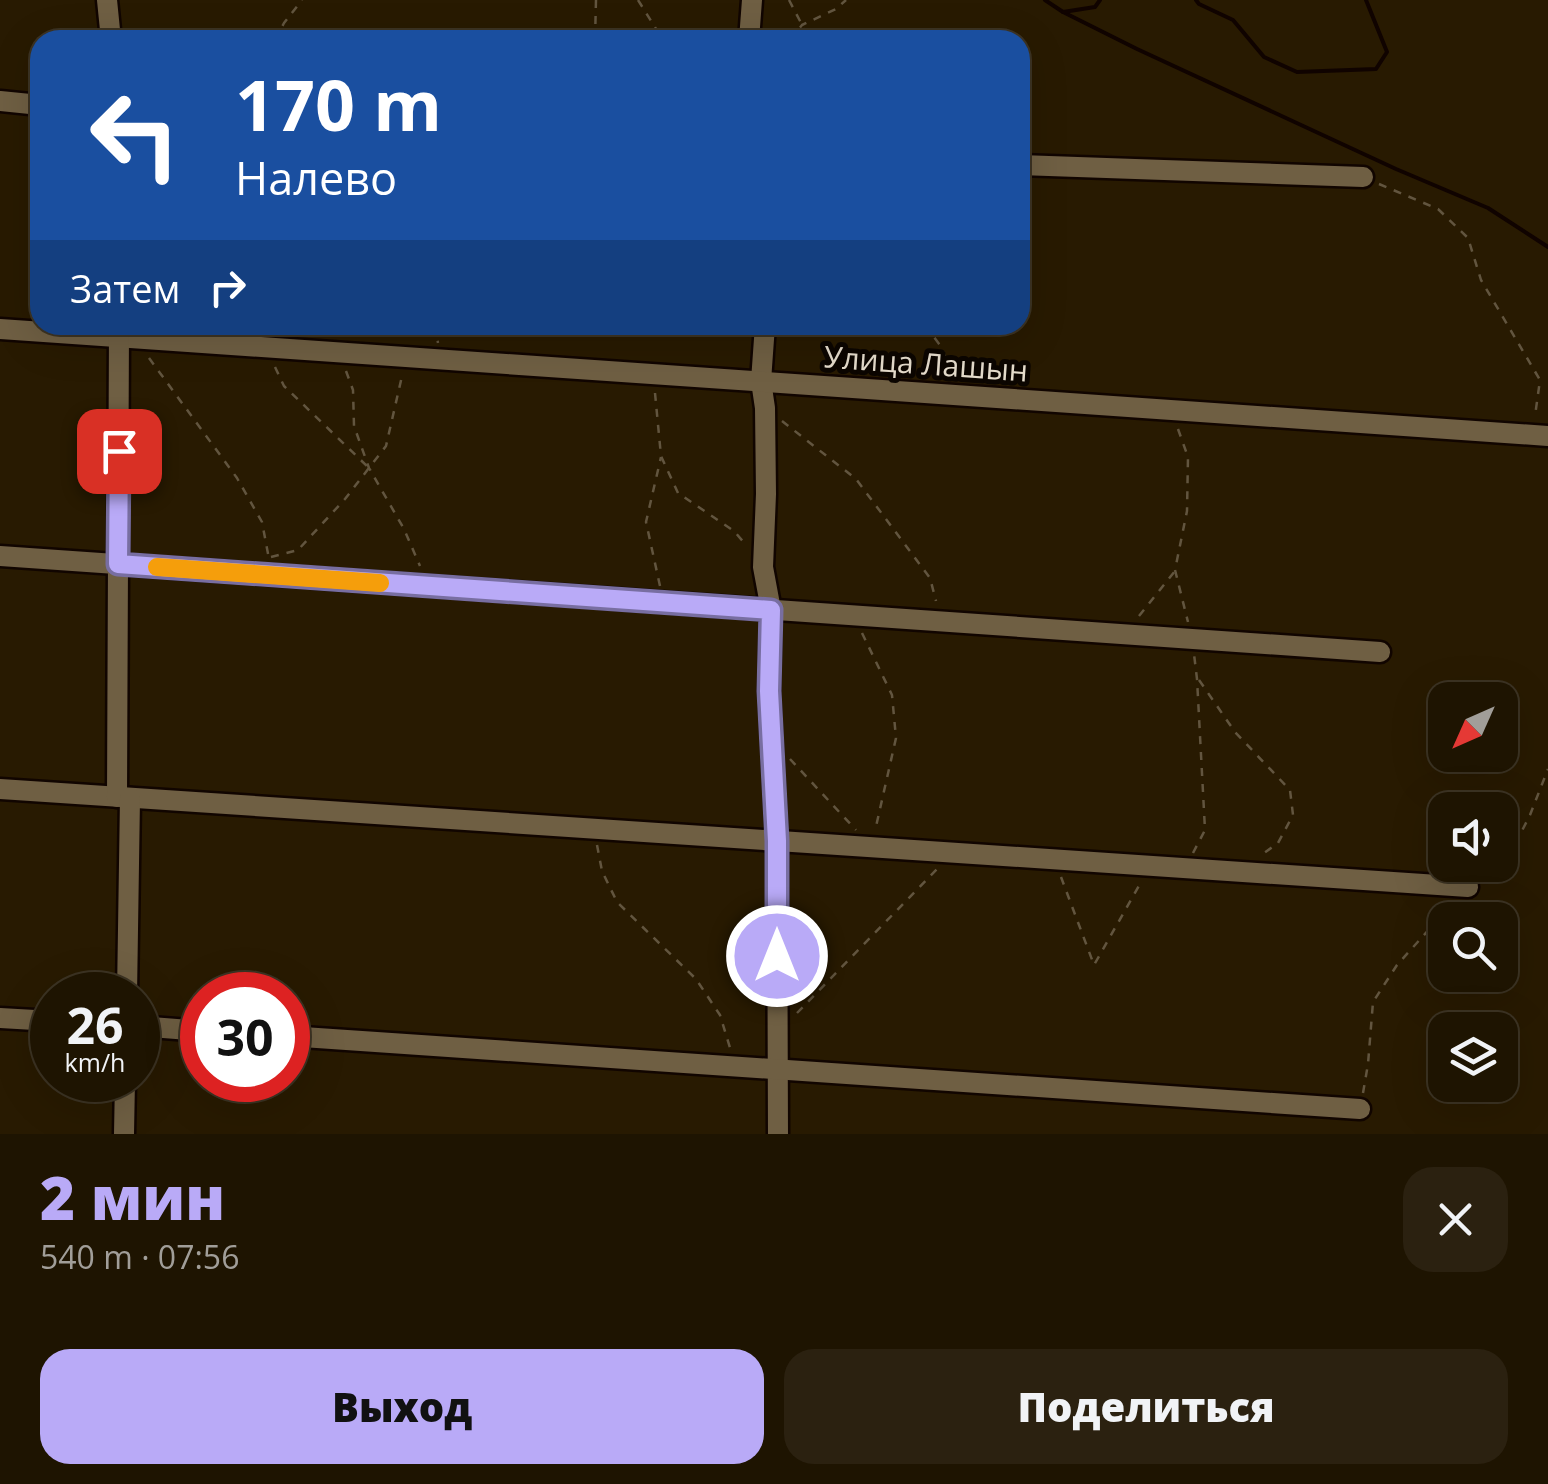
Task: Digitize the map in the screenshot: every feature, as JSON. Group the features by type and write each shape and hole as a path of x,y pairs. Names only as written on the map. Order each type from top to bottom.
{"street":[{"path":"107,0 109,30"},
{"path":"750,30 752,0"},
{"path":"0,101 30,103"},
{"path":"1030,165 1363,177"},
{"name":"Улица Лашын","path":"0,328 30,329"},
{"path":"124,335 118,564 126,972"},
{"name":"Улица Лашын","path":"144,335 265,347 1548,436"},
{"path":"765,335 761,381 766,494 763,567 771,610 769,691 777,841 778,1134"},
{"path":"0,556 1380,652"},
{"path":"0,789 1468,887"},
{"path":"0,1018 30,1020"},
{"path":"310,1038 1360,1109"},
{"path":"124,1134 125,1102"}],"path":[{"path":"281,30 302,0"},
{"path":"595,30 596,0"},
{"path":"638,0 657,30"},
{"path":"789,0 805,30"},
{"path":"798,30 836,10 846,0"},
{"path":"1363,177 1438,210 1468,238 1481,280 1540,380 1548,387"},
{"path":"126,335 237,478 262,522 269,558 298,550 386,446 407,357"},
{"path":"932,335 942,348 957,395"},
{"path":"265,347 284,386 369,468"},
{"path":"340,352 352,390 354,426 369,468 404,528 428,586"},
{"path":"653,374 661,456 646,522 662,602"},
{"path":"1524,434 1536,413 1540,380"},
{"path":"765,408 856,479 930,578 942,622"},
{"path":"661,456 678,493 734,531 763,567"},
{"path":"1124,634 1176,570"},
{"path":"853,616 892,696 896,738 871,847"},
{"path":"1197,678 1235,732 1290,790 1292,815 1278,844 1238,872"},
{"path":"772,740 871,847"},
{"path":"1360,1109 1373,1002 1397,965 1468,887 1506,862 1548,769"},
{"path":"593,829 602,872 617,902 696,979 720,1014 736,1067"},
{"path":"777,1032 952,852"},
{"path":"1054,859 1094,965 1151,866"}],"waterway":[{"path":"1045,0 1137,49 1488,208 1548,247"},
{"path":"1063,12 1095,7 1100,0"},
{"path":"1196,0 1233,20 1264,57 1297,72 1376,69 1387,52 1366,0"}],"slow traffic":[{"path":"157,567 380,583"}],"route":[{"path":"119,451 118,564 771,610 769,691 777,841 777,956"}]}
